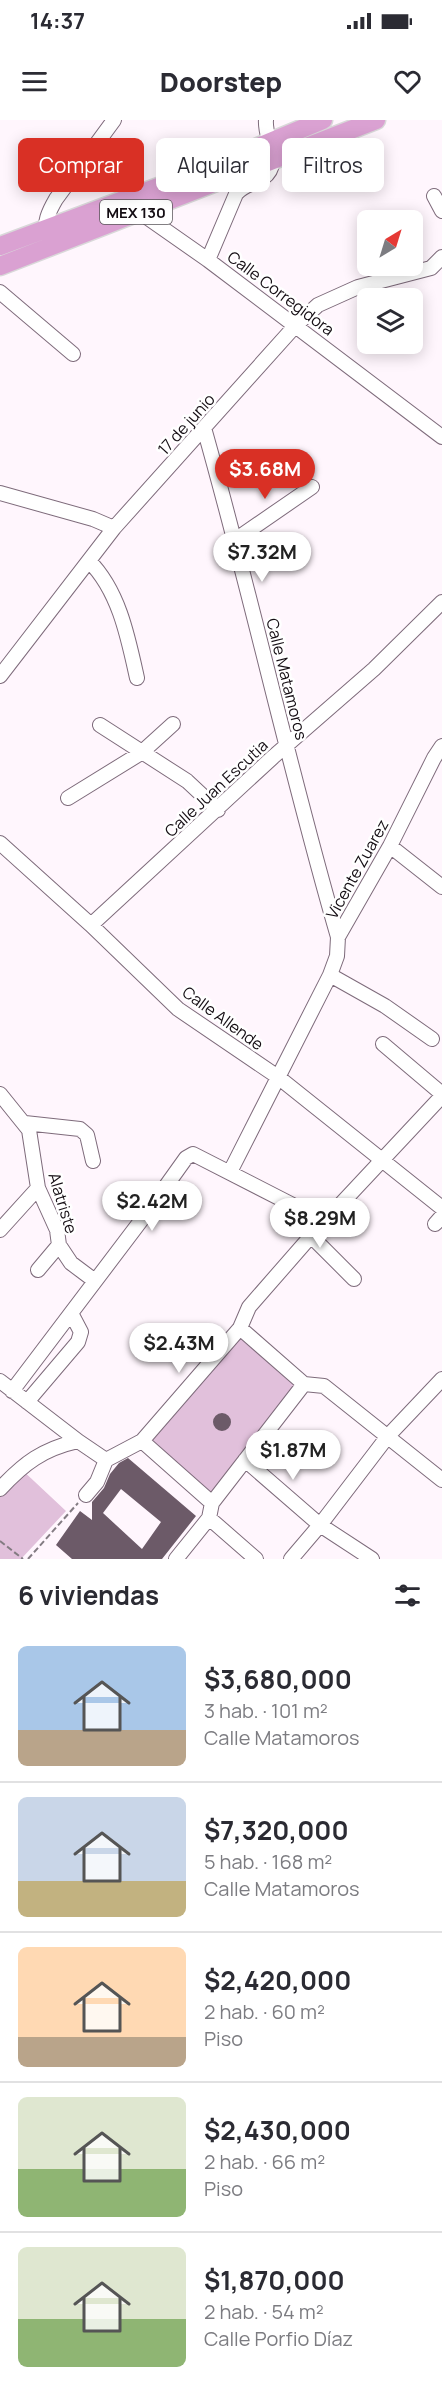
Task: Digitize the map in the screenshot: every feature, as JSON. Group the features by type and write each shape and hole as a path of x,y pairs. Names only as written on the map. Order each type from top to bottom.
{"main road":[{"name":"MEX 130","path":"271,151 323,120"},
{"name":"MEX 130","path":"0,266 50,248 134,205 271,151 376,120"},
{"name":"MEX 130","path":"0,246 44,229 134,205"}],"street":[{"path":"50,248 44,229 48,213 114,120"},
{"path":"208,260 242,186 270,172 271,151 265,127 266,120"},
{"path":"434,196 442,211"},
{"name":"Calle Corregidora","path":"134,205 442,436"},
{"name":"17 de junio","path":"0,675 114,528 296,325 318,305 358,287 431,267 442,257"},
{"path":"0,292 73,354"},
{"name":"Calle Matamoros","path":"204,428 236,540 286,747 338,937"},
{"path":"236,540 312,487"},
{"path":"0,494 93,519 114,528"},
{"path":"89,561 100,572 124,621 137,678"},
{"name":"Calle Juan Escutia","path":"91,925 374,669 442,602"},
{"path":"68,798 141,753 172,724"},
{"path":"100,725 187,781 218,810"},
{"name":"Vicente Zuarez","path":"230,1172 330,975 337,956 338,937 390,846 442,746"},
{"name":"Calle Allende","path":"0,843 91,925 178,1009 278,1077 384,1159 442,1208"},
{"path":"390,846 442,887"},
{"path":"330,975 385,1006 432,1039"},
{"path":"86,1495 97,1482 106,1460 142,1441 240,1328 249,1307 324,1221 442,1095 383,1044"},
{"name":"Alatriste","path":"0,1094 25,1123 31,1138 38,1188 57,1230 58,1245 71,1263 95,1281"},
{"path":"25,1123 80,1129 87,1135 93,1161"},
{"path":"12,1391 186,1158 193,1154 324,1221"},
{"path":"0,1230 38,1188"},
{"path":"311,1236 354,1279"},
{"path":"38,1270 58,1245"},
{"path":"27,1402 78,1342 81,1332 71,1313"},
{"path":"240,1328 304,1384 324,1386 442,1480"},
{"path":"291,1559 388,1436 442,1379"},
{"path":"0,1381 106,1460"},
{"path":"176,1559 209,1518 212,1503 304,1384"},
{"path":"0,1489 18,1470 36,1456 56,1446 78,1441"},
{"path":"142,1441 212,1503"},
{"path":"245,1460 320,1525 372,1559"},
{"path":"209,1518 256,1559"}],"path":[{"path":"28,1559 86,1495"},
{"path":"0,1541 23,1559"}],"shaded area":[{"path":"232,1326 300,1381 204,1502 134,1443"},
{"path":"19,1467 66,1511 21,1559 0,1559 0,1492"}],"building":[{"path":"218,1413 226,1413 231,1418 229,1429 218,1431 213,1426 213,1418"},
{"path":"128,1458 196,1516 162,1559 72,1559 56,1545 80,1511 92,1520 92,1502 104,1488 110,1474 119,1463","holes":["121,1489 161,1522 142,1549 103,1513"]}]}
